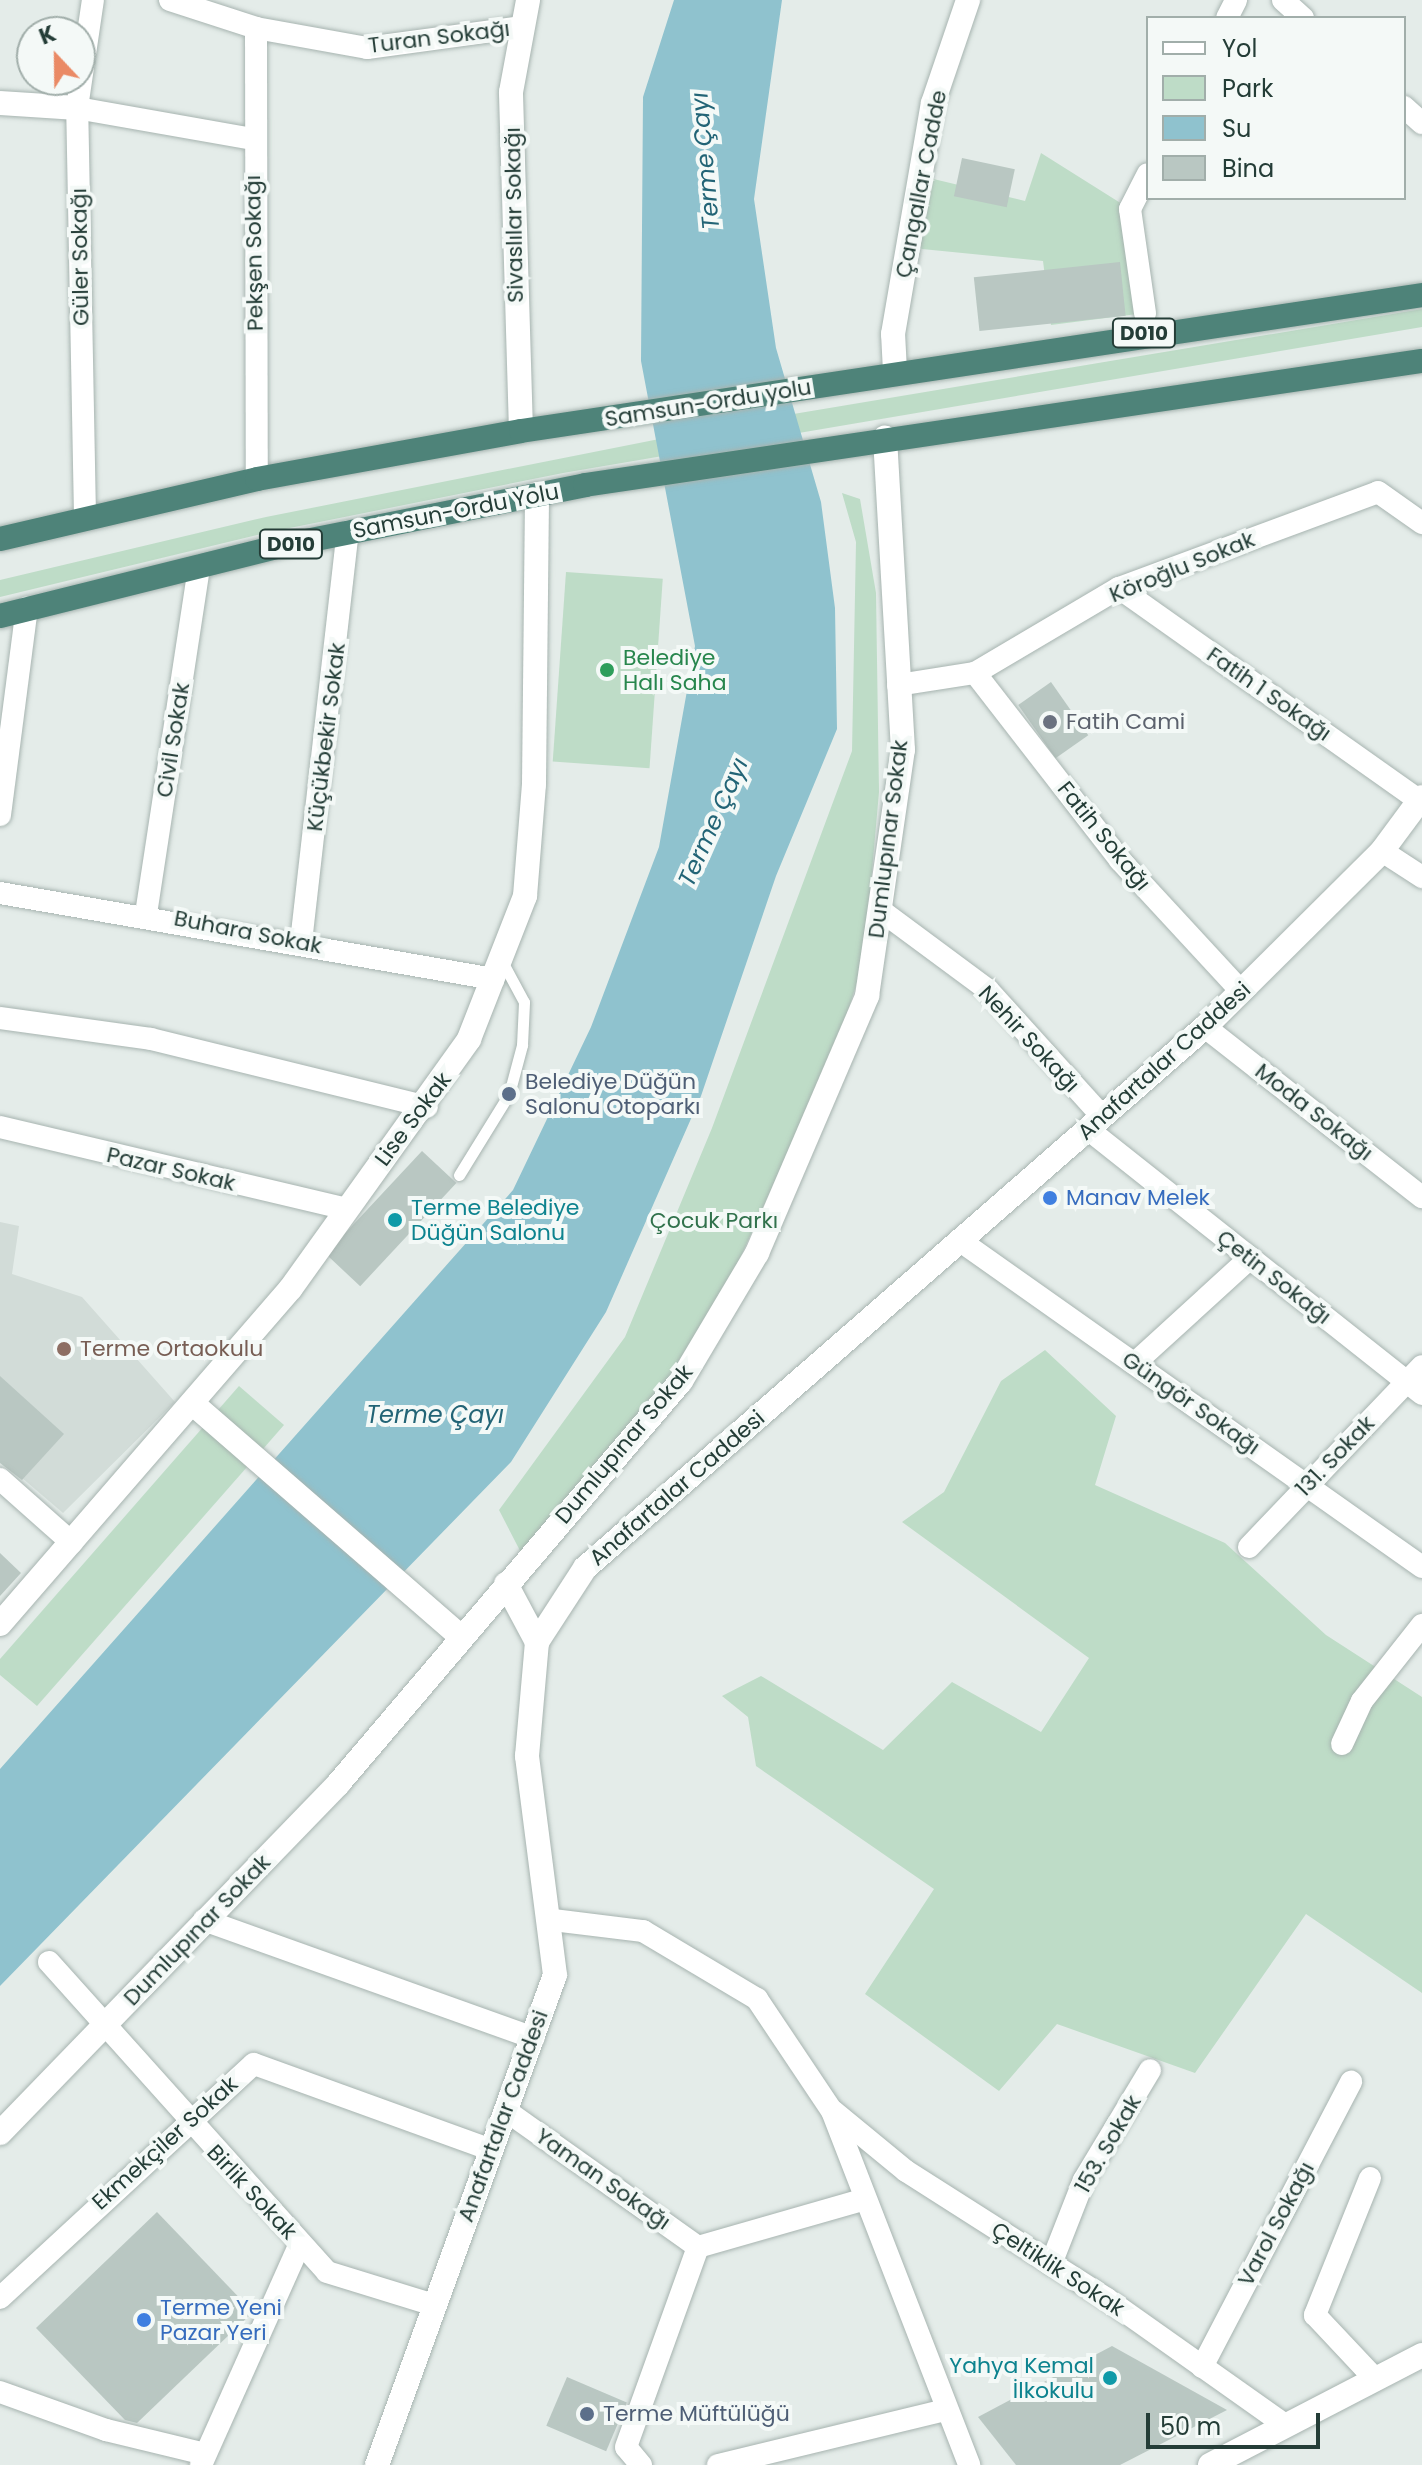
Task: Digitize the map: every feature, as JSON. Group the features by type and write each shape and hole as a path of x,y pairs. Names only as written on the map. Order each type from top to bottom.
{"highway":[{"name":"Samsun-Ordu yolu","path":"0,539 85,516 257,479 521,431 568,426 895,371 1422,295"},
{"name":"Samsun-Ordu yolu","path":"585,485 885,438 1422,361"},
{"name":"Samsun-Ordu Yolu","path":"0,616 348,532 585,485"}],"street":[{"name":"Güler Sokağı","path":"85,516 77,108 93,0"},
{"name":"Turan Sokağı","path":"170,0 256,28 367,48 523,27"},
{"name":"Sivaslılar Sokağı","path":"521,431 511,92 528,0"},
{"name":"Çangallar Cadde","path":"895,371 893,334 933,103 968,0"},
{"path":"1283,0 1301,16"},
{"name":"Pekşen Sokağı","path":"256,28 253,139 257,479"},
{"path":"0,103 77,108 253,139"},
{"path":"1406,109 1422,123"},
{"path":"1145,313 1130,209 1146,178"},
{"name":"Dumlupınar Sokak","path":"0,2133 338,1784 681,1381 757,1253 867,996 903,750 885,438"},
{"name":"Köroğlu Sokak","path":"898,685 975,673 1119,588 1378,492 1422,523"},
{"name":"Lise Sokak","path":"0,1624 291,1288 343,1208 427,1107 469,1039 525,896 532,818 537,494"},
{"name":"Küçükbekir Sokak","path":"301,942 348,532"},
{"name":"Civil Sokak","path":"146,914 199,566"},
{"name":"Fatih 1 Sokağı","path":"1119,588 1421,799"},
{"path":"0,815 27,608"},
{"name":"Fatih Sokağı","path":"975,673 1120,860 1241,991"},
{"name":"Anafartalar Caddesi","path":"377,2465 491,2150 508,2112 555,1975 553,1920 527,1756 537,1642 585,1568 1205,1027 1382,851 1421,799"},
{"path":"1382,851 1422,877"},
{"name":"Buhara Sokak","path":"0,893 498,971"},
{"name":"Nehir Sokağı","path":"880,910 988,990 1094,1122"},
{"path":"0,1018 151,1039 427,1107"},
{"name":"Moda Sokağı","path":"1205,1027 1422,1197"},
{"name":"Çetin Sokağı","path":"1094,1122 1250,1258 1417,1381"},
{"name":"Pazar Sokak","path":"0,1127 343,1208"},
{"name":"Güngör Sokağı","path":"959,1240 1422,1567"},
{"path":"1135,1363 1250,1258"},
{"name":"131. Sokak","path":"1249,1547 1307,1484 1417,1381"},
{"path":"192,1403 461,1637"},
{"path":"0,1479 72,1543"},
{"path":"506,1584 537,1642"},
{"path":"1342,1744 1362,1701 1422,1625"},
{"path":"204,1920 533,2038"},
{"path":"553,1920 643,1931 757,1999 832,2111 862,2200 969,2465"},
{"name":"Birlik Sokak","path":"49,1962 186,2122 327,2272 434,2305"},
{"name":"Ekmekçiler Sokak","path":"0,2298 186,2122 254,2064 491,2150"},
{"name":"153. Sokak","path":"1051,2264 1084,2180 1150,2070"},
{"name":"Varol Sokağı","path":"1202,2367 1351,2082"},
{"name":"Çeltiklik Sokak","path":"832,2111 906,2171 1051,2264 1285,2425"},
{"name":"Yaman Sokağı","path":"508,2112 698,2247"},
{"path":"1370,2178 1315,2315 1375,2379"},
{"path":"641,2465 626,2447 698,2247 862,2200"},
{"path":"0,2392 203,2460 300,2244"},
{"path":"1210,2465 1422,2355"},
{"path":"718,2465 945,2410"}],"lane":[{"path":"459,1175 509,1094 522,1045 524,1002 498,971"}],"shaded area":[{"name":"Terme Ortaokulu","path":"0,1222 19,1226 12,1274 82,1297 175,1402 63,1513 0,1459"}],"green space":[{"path":"1041,153 1130,209 1145,313 1051,325 1043,261 912,248 921,176 1025,201"},
{"path":"1422,309 1422,327 563,473 265,533 0,597 0,580 266,517 740,423"},
{"name":"Çocuk Parkı","path":"842,493 860,499 876,593 879,792 864,961 838,1041 723,1296 654,1407 531,1572 499,1510 625,1337 712,1128 852,751 856,542"},
{"name":"Belediye Halı Saha","path":"566,572 663,579 650,768 553,762"},
{"path":"1045,1350 1116,1416 1095,1485 1225,1543 1326,1635 1422,1697 1422,1993 1306,1914 1195,2073 1057,2024 999,2091 865,1994 934,1889 756,1766 748,1717 722,1696 761,1676 883,1750 952,1682 1041,1732 1089,1658 902,1522 944,1492 1001,1381"},
{"path":"239,1386 284,1425 37,1706 0,1675 0,1659"}],"water":[{"name":"Terme Çayı","path":"674,0 782,0 754,199 776,348 821,502 835,608 837,729 776,876 701,1096 606,1312 511,1462 0,1986 0,1769 513,1190 591,1027 659,847 695,646 641,361 643,97"}],"building":[{"path":"962,158 1015,169 1007,207 954,196"},
{"path":"1120,262 1126,316 979,331 974,277"},
{"name":"Fatih Cami","path":"1051,682 1088,735 1056,758 1018,705"},
{"name":"Terme Belediye Düğün Salonu","path":"422,1151 456,1183 360,1286 326,1254"},
{"path":"0,1376 64,1434 22,1480 0,1463"},
{"path":"0,1553 21,1573 0,1596"},
{"name":"Terme Yeni Pazar Yeri","path":"157,2212 253,2312 137,2423 125,2420 36,2328"},
{"name":"Yahya Kemal İlkokulu","path":"1112,2346 1227,2410 1120,2465 1016,2465 978,2417"},
{"name":"Terme Müftülüğü","path":"567,2377 627,2402 606,2451 546,2426"}],"place":[{"name":"Belediye Halı Saha","path":"607,670"},
{"name":"Fatih Cami","path":"1050,722"},
{"name":"Belediye Düğün Salonu Otoparkı","path":"509,1094"},
{"name":"Manav Melek","path":"1050,1198"},
{"name":"Terme Belediye Düğün Salonu","path":"395,1220"},
{"name":"Terme Ortaokulu","path":"64,1349"},
{"name":"Terme Yeni Pazar Yeri","path":"144,2320"},
{"name":"Yahya Kemal İlkokulu","path":"1110,2378"},
{"name":"Terme Müftülüğü","path":"587,2414"}]}
